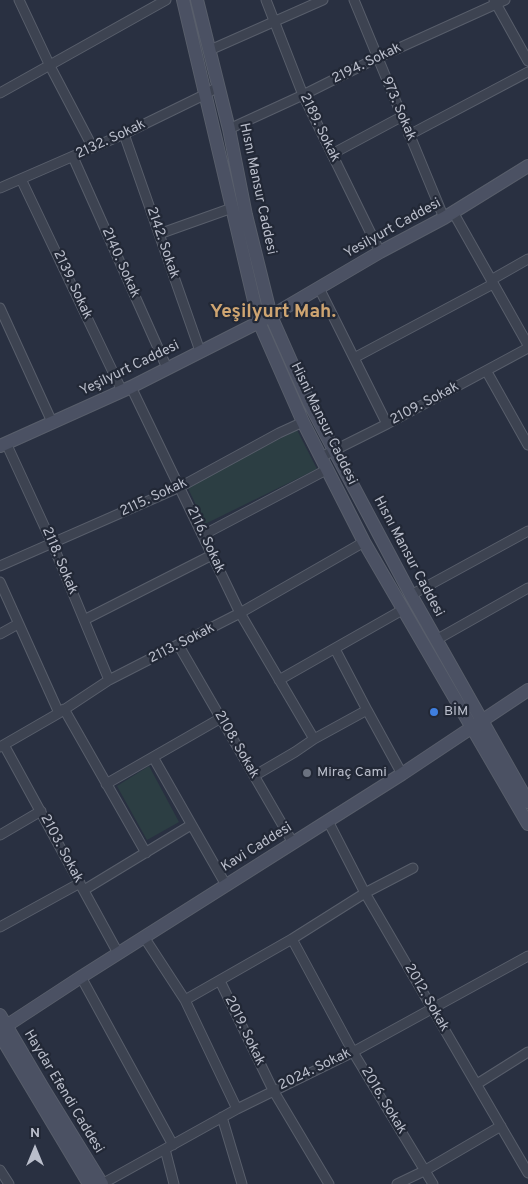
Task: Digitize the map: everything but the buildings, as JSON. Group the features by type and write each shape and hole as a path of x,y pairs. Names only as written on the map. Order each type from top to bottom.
{"main road":[{"name":"Hisni Mansur Caddesi","path":"183,0 259,322 303,422 364,542 404,609 478,724 528,824"},
{"name":"Hısnı Mansur Caddesi","path":"198,0 271,316 309,402 436,640 478,724 528,802"},
{"name":"Yesilyurt Caddesi","path":"271,316 380,252 448,215 528,166"},
{"name":"Yeşilyurt Caddesi","path":"3,444 126,389 271,316"},
{"name":"Kavi Caddesi","path":"2,1031 118,953 402,774 528,690"},
{"name":"Haydar Efendi Caddesi","path":"0,1015 2,1031 8,1048 89,1184"},
{"name":"Haydar Efendi Caddesi","path":"8,1048 102,1184"}],"street":[{"path":"18,0 93,148"},
{"path":"0,93 166,0"},
{"name":"2189. Sokak","path":"266,0 303,96 380,252"},
{"path":"210,50 323,0"},
{"name":"973. Sokak","path":"354,0 409,135 448,215 492,282 528,346"},
{"path":"498,1 528,60"},
{"name":"2194. Sokak","path":"229,129 303,96 377,58 498,1"},
{"path":"409,135 528,72"},
{"name":"2132. Sokak","path":"0,188 73,158 219,86"},
{"path":"332,154 402,117"},
{"name":"2142. Sokak","path":"124,134 200,351"},
{"name":"2140. Sokak","path":"73,158 168,368"},
{"name":"2139. Sokak","path":"22,179 126,389"},
{"path":"159,234 232,208"},
{"path":"354,358 492,282 528,259"},
{"path":"319,288 387,424"},
{"path":"0,308 52,422"},
{"name":"2109. Sokak","path":"321,457 487,372 528,346"},
{"path":"487,372 528,445"},
{"name":"2116. Sokak","path":"126,389 180,487 240,613 314,739"},
{"name":"2115. Sokak","path":"0,566 180,487 303,422"},
{"name":"2118. Sokak","path":"3,444 52,543 109,680"},
{"path":"203,535 328,469"},
{"path":"411,595 528,531"},
{"name":"2113. Sokak","path":"2,746 62,711 109,680 179,646 240,613 364,542"},
{"path":"84,620 212,555"},
{"path":"0,582 18,624 62,711 91,753 106,784 146,853"},
{"path":"436,640 528,588"},
{"path":"279,680 404,609"},
{"path":"0,634 18,624"},
{"name":"2108. Sokak","path":"179,646 293,843"},
{"path":"335,648 402,774"},
{"path":"254,776 314,739 367,710"},
{"path":"106,784 221,718"},
{"name":"2103. Sokak","path":"2,746 41,811 118,953"},
{"path":"152,757 226,885"},
{"path":"0,835 41,811"},
{"name":"2012. Sokak","path":"328,821 365,893 500,1126 524,1156 528,1173"},
{"path":"0,927 146,853 192,824"},
{"path":"185,1000 292,939 365,893 413,868"},
{"path":"144,937 185,1000 237,1109"},
{"name":"2016. Sokak","path":"292,939 353,1052 433,1184"},
{"name":"2024. Sokak","path":"102,1184 222,1117 273,1090 353,1052 528,956"},
{"path":"81,977 169,1147 174,1184"},
{"name":"2019. Sokak","path":"220,981 273,1090 329,1184"},
{"path":"477,1084 528,1052"},
{"path":"222,1117 242,1184"},
{"path":"397,1184 500,1126"},
{"path":"0,1170 5,1182"}],"shaded area":[{"path":"297,430 317,469 205,524 187,486"},
{"path":"149,766 179,822 147,840 117,786"}],"place":[{"name":"BİM","path":"434,712"},
{"name":"Miraç Cami","path":"307,773"}],"district":[{"name":"Yeşilyurt Mah.","path":"273,313"}]}
